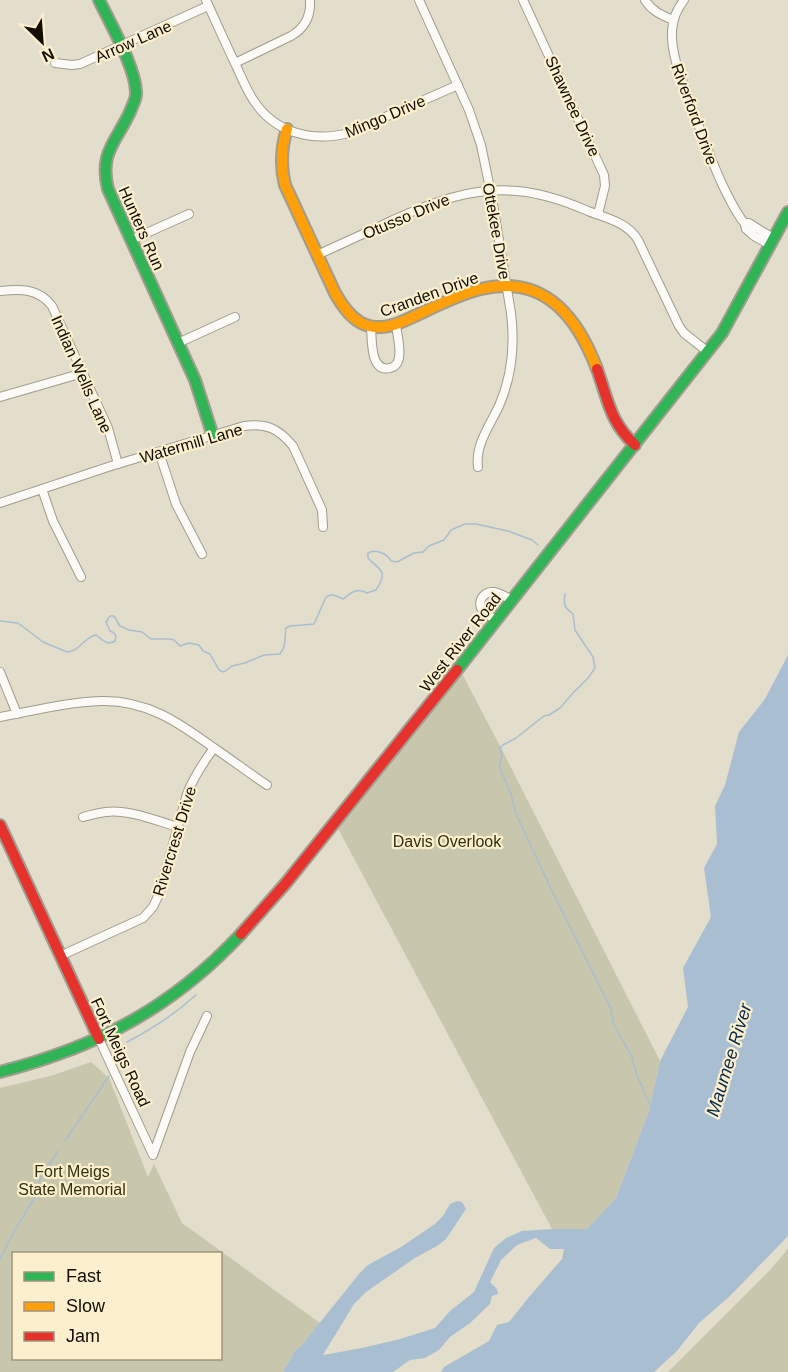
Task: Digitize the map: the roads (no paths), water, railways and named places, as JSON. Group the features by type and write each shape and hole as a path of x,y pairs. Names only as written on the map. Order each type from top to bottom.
{"street":[{"name":"Hunters Run","path":"99,0 135,82 135,97 130,111 106,157 104,171 108,189 195,380 213,436"},
{"path":"235,63 299,30 308,18 310,0"},
{"name":"Ottekee Drive","path":"419,0 476,127 490,190 514,332 511,369 500,404 479,450 478,467"},
{"name":"Shawnee Drive","path":"524,0 603,171 605,186 598,214"},
{"path":"645,0 657,13 673,20"},
{"name":"Riverford Drive","path":"684,0 673,20 672,48 698,127 739,218 772,241"},
{"name":"Arrow Lane","path":"55,63 80,64 120,47 207,3"},
{"name":"Mingo Drive","path":"207,3 252,99 274,122 304,135 336,136 349,133 458,85"},
{"name":"Cranden Drive","path":"287,129 280,156 282,175 317,255 346,312 357,321 371,327 386,327 469,292 492,287 507,286 544,296 559,306 575,322 586,342 615,421 635,445"},
{"name":"Otusso Drive","path":"317,255 432,203 458,195 490,190 538,194 598,214 625,226 636,236 679,326 684,333 708,352"},
{"name":"West River Road","path":"0,1072 46,1060 99,1039 146,1014 185,987 230,947 276,897 708,352 722,333 788,212"},
{"path":"131,240 189,214"},
{"name":"Indian Wells Lane","path":"0,291 28,290 46,299 54,311 108,428 118,464"},
{"path":"178,343 235,317"},
{"path":"371,327 376,362 382,368 389,369 394,367 399,359 396,324"},
{"path":"0,397 83,373"},
{"name":"Watermill Lane","path":"0,503 118,464 244,426 258,425 272,428 287,438 293,446 322,510 323,527"},
{"path":"159,452 176,504 202,554"},
{"path":"42,489 61,538 81,577"},
{"path":"496,620 483,611 482,598 489,592 493,592 512,600"},
{"path":"0,672 17,714"},
{"path":"0,717 87,702 129,703 169,717 267,785"},
{"name":"Rivercrest Drive","path":"60,956 134,922 150,911 159,894 192,781 214,748"},
{"path":"82,817 117,812 178,827"},
{"name":"Fort Meigs Road","path":"0,825 153,1155 190,1052 207,1016"}],"water":[{"name":"Maumee River","path":"788,655 788,1236 730,1296 699,1323 677,1351 654,1372 441,1372 444,1367 489,1341 497,1325 509,1322 562,1259 564,1249 550,1249 536,1238 517,1245 501,1260 490,1282 497,1289 498,1294 492,1296 490,1304 470,1323 450,1337 439,1350 425,1358 410,1360 393,1372 283,1372 296,1349 301,1346 359,1274 368,1265 401,1247 435,1224 450,1204 457,1201 462,1202 466,1209 446,1239 366,1292 354,1304 323,1355 400,1339 435,1328 450,1311 474,1292 494,1248 506,1238 522,1231 587,1229 616,1198 649,1111 660,1061 688,1007 683,968 711,917 704,868 717,844 715,806 725,785 739,732 765,699"}],"waterway":[{"path":"0,621 18,623 43,642 67,652 96,635 107,643 115,641 116,636 110,631 106,622 110,616 114,616 120,626 142,632 151,639 174,640 180,646 189,643 199,645 203,651 210,654 219,670 224,672 232,666 264,655 280,654 286,628 314,624 326,597 332,595 343,599 357,591 367,593 376,590 382,575 368,558 368,553 381,552 391,561 397,562 414,553 423,552 429,546 444,540 451,530 465,524 508,531 532,540 538,545"},
{"path":"565,594 566,608 573,614 575,630 593,657 595,668 560,708 544,716 500,748 502,756 499,766 511,794 516,814 611,1009 613,1023 632,1057 636,1073 650,1105"},
{"path":"127,1042 163,1021 196,995"},
{"path":"65,1141 109,1076"},
{"path":"0,1259 34,1199 41,1177 58,1151"}],"park label":[{"name":"Davis Overlook","path":"447,841"},
{"name":"Fort Meigs State Memorial","path":"72,1180"}]}
